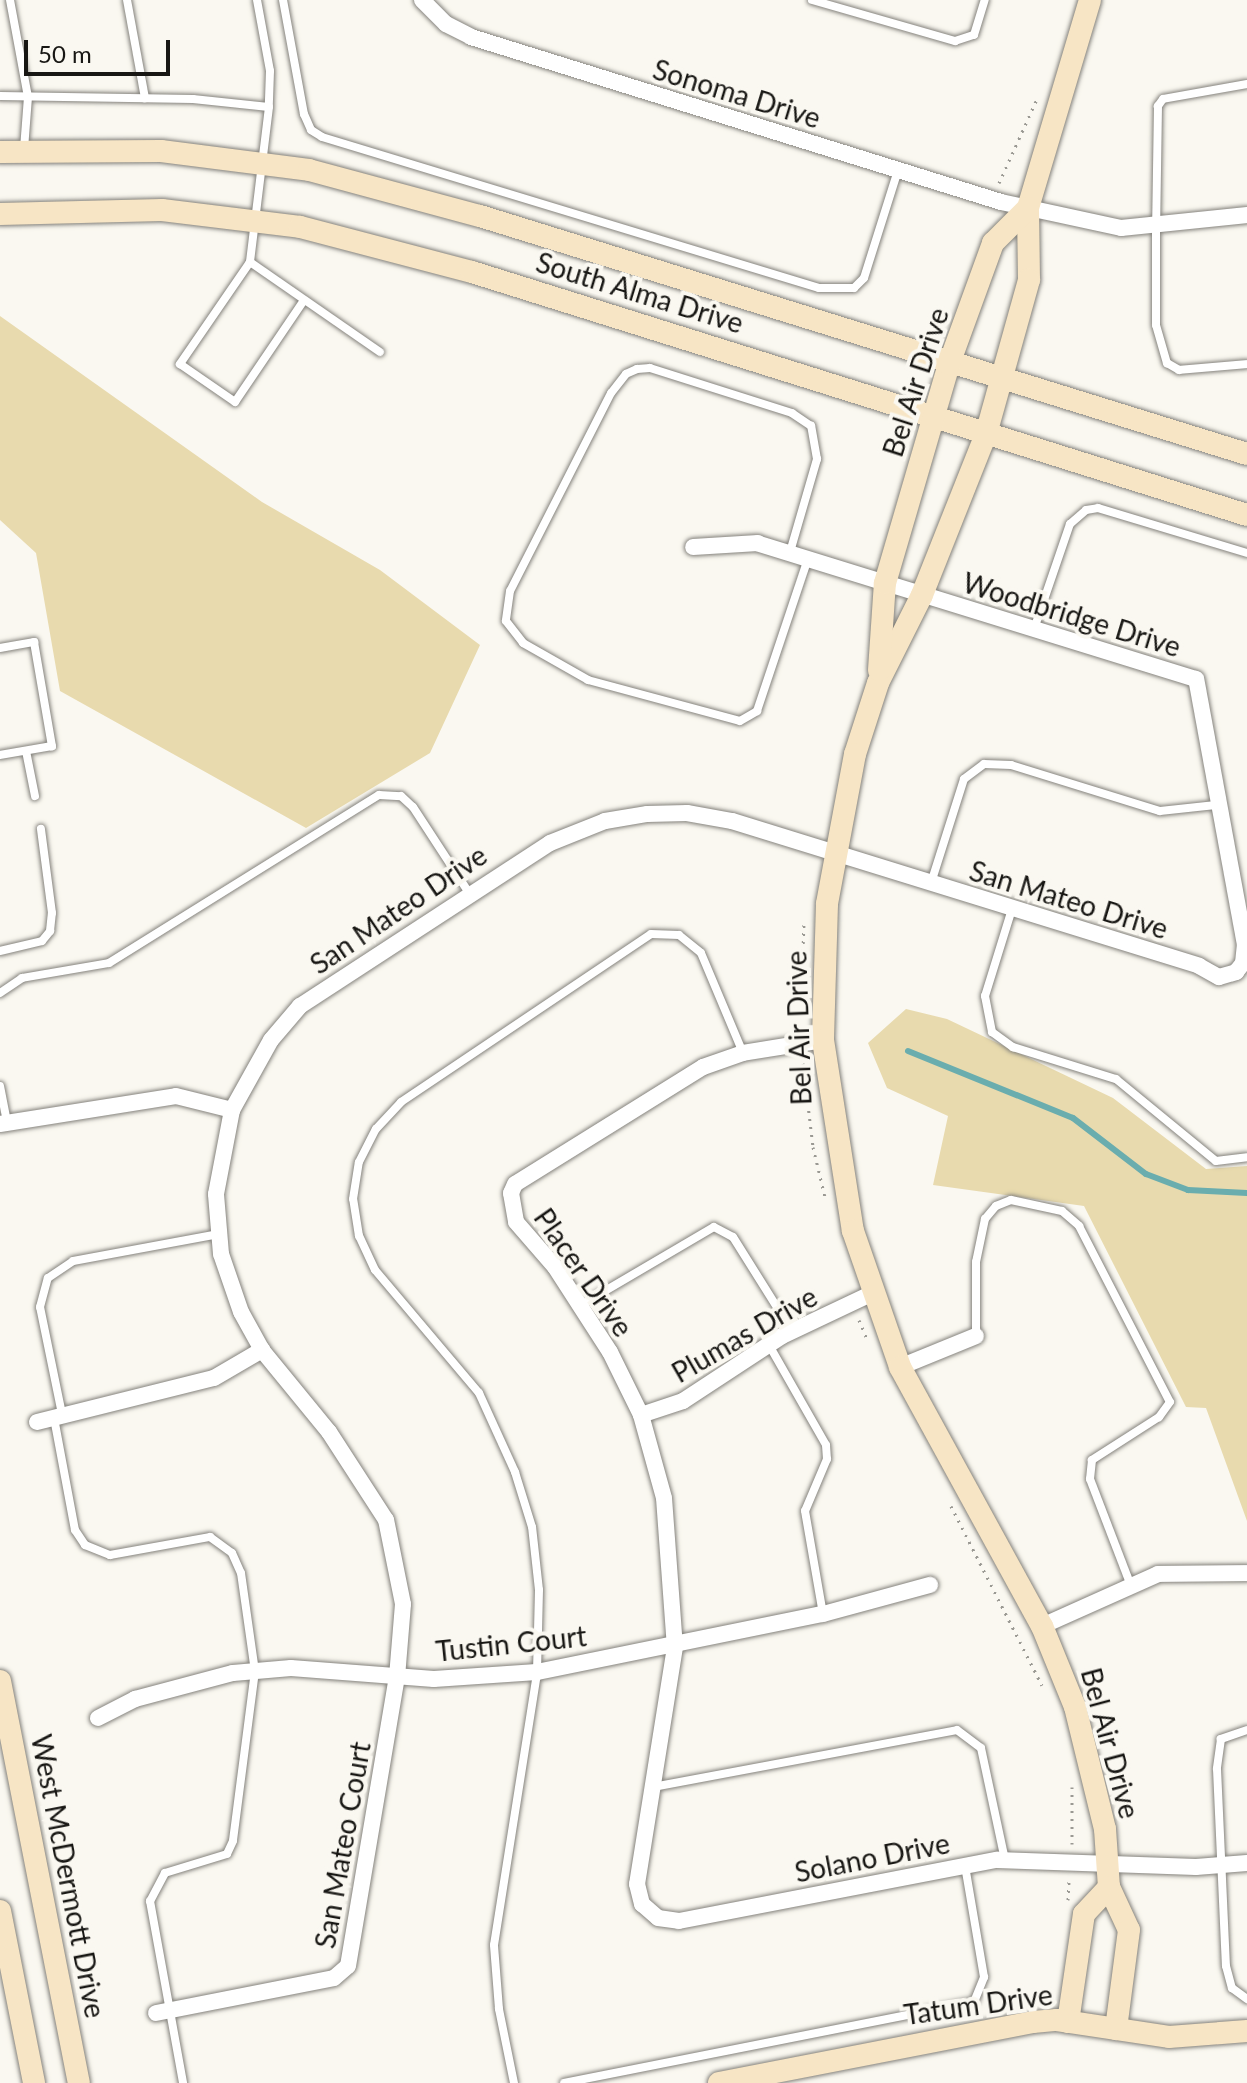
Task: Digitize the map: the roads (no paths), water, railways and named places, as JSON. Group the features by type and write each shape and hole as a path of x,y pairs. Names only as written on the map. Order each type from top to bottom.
{"street":[{"name":"Sonoma Drive","path":"422,0 446,24 471,37 991,199 1121,228 1156,228 1247,215"},
{"name":"Bel Air Drive","path":"1090,0 1038,211 1029,280 986,434 922,595 878,683 855,754 834,853 812,1040 839,1166 873,1293 900,1367 1042,1626 1075,1707 1108,1863 1109,1887 1129,1930 1116,2029"},
{"name":"South Alma Drive","path":"0,152 161,151 309,170 480,216 1247,454"},
{"name":"South Alma Drive","path":"0,214 162,210 300,227 472,272 1247,515"},
{"name":"Bel Air Drive","path":"878,683 885,583 949,364 993,243 1038,211"},
{"name":"Woodbridge Drive","path":"693,547 758,543 1196,679 1216,805 1245,945 1236,972"},
{"name":"San Mateo Drive","path":"397,1677 403,1604 386,1520 329,1432 262,1350 241,1312 218,1234 220,1156 232,1110 271,1040 300,1006 550,843 605,821 647,814 687,813 732,821 1199,966 1219,977 1236,972"},
{"name":"Placer Drive","path":"649,1912 637,1884 675,1647 664,1498 641,1415 581,1305 516,1222 509,1203 515,1184 703,1067 743,1053 812,1040"},
{"path":"3,1123 176,1096 232,1110"},
{"name":"Plumas Drive","path":"641,1415 683,1401 792,1331 873,1293"},
{"path":"900,1367 976,1336"},
{"path":"51,1418 214,1378 262,1350"},
{"path":"1042,1626 1130,1583 1158,1574 1247,1573"},
{"name":"Tustin Court","path":"98,1718 135,1699 255,1671 291,1668 397,1677 485,1678 537,1672 675,1647 823,1614 930,1585"},
{"name":"San Mateo Court","path":"163,2012 334,1978 348,1966 397,1677"},
{"name":"West McDermott Drive","path":"1,1694 79,2083"},
{"name":"Solano Drive","path":"649,1912 679,1921 1005,1860 1219,1866 1247,1863"},
{"path":"1068,2022 1084,1914 1109,1887"},
{"path":"0,1911 34,2083"},
{"name":"Tatum Drive","path":"719,2083 1033,2022 1068,2022 1202,2038 1247,2031"}],"lane":[{"path":"10,0 28,97 24,150"},
{"path":"127,0 145,98"},
{"path":"257,0 270,71 257,222 250,262 180,364 235,402 304,300"},
{"path":"283,0 304,114 311,130 322,137 819,288 854,288 864,278 898,170"},
{"path":"812,0 955,41 974,35 985,0"},
{"path":"1247,84 1163,99 1158,106 1156,228 1156,325 1167,363 1179,370 1247,364"},
{"path":"0,96 145,98 269,107"},
{"path":"250,262 380,352"},
{"path":"790,553 817,459 811,426 792,413 650,368 637,369 626,374 611,393 510,591 506,621 523,643 588,680 740,721 757,711 808,559"},
{"path":"1034,629 1070,524 1086,510 1098,508 1247,553"},
{"path":"0,648 34,642 52,746 0,755"},
{"path":"26,751 35,796"},
{"path":"931,884 964,779 984,764 1011,765 1160,811 1216,805"},
{"path":"0,993 22,978 109,963 379,795 401,796 413,807 469,893"},
{"path":"0,951 42,941 50,931 52,913 41,829"},
{"path":"1012,909 985,996 992,1032 1013,1047 1116,1079 1216,1161 1247,1157"},
{"path":"514,2083 499,2009 494,1945 537,1672 539,1590 532,1527 515,1472 479,1393 375,1270 359,1236 353,1199 359,1162 376,1129 401,1102 651,934 679,935 701,953 743,1053"},
{"path":"0,1086 3,1123"},
{"path":"976,1336 976,1262 985,1219 996,1206 1011,1200 1062,1211 1079,1226 1170,1402 1159,1417 1092,1460 1090,1479 1130,1583"},
{"path":"581,1305 714,1227 733,1237 792,1331"},
{"path":"183,2083 163,2012 150,1912 152,1891 165,1873 227,1854 233,1841 255,1671 241,1573 232,1553 210,1537 110,1555 85,1545 75,1530 51,1418 40,1307 48,1278 73,1261 218,1234"},
{"path":"769,1345 826,1445 827,1459 805,1511 823,1614"},
{"path":"653,1787 957,1730 981,1748 1005,1860"},
{"path":"1247,1730 1221,1739 1217,1747 1219,1866 1227,1977 1247,1999"},
{"path":"564,2083 974,2002 984,1977 965,1866"}],"waterway":[{"path":"908,1051 1073,1118 1146,1174 1188,1190 1247,1193"}]}
